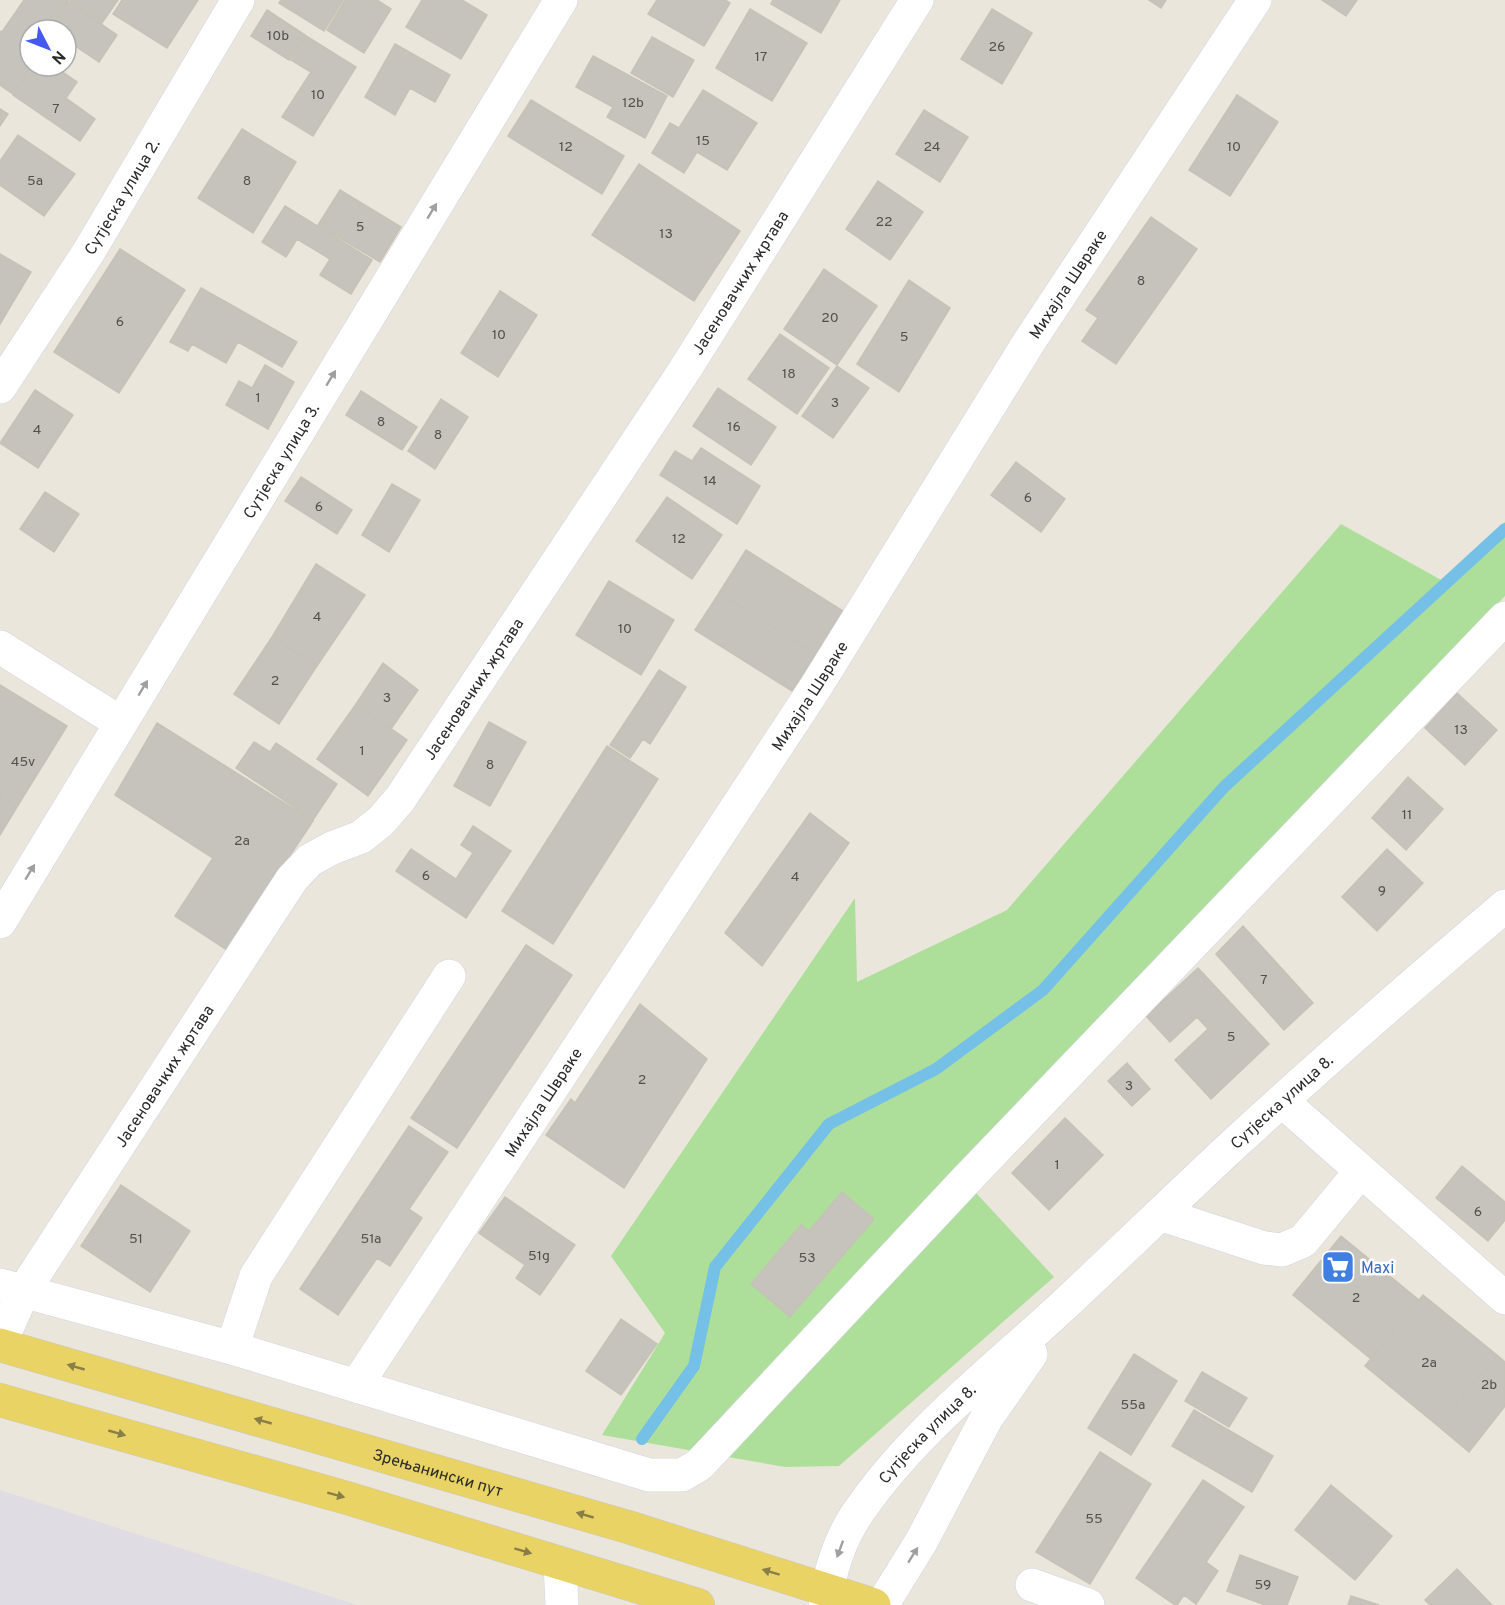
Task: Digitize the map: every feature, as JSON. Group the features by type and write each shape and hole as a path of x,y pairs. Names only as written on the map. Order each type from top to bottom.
{"main road":[{"name":"Зрењанински пут","path":"0,1345 627,1527 826,1597 874,1605"},
{"path":"0,1400 347,1498 698,1605"}],"street":[{"name":"Сутјеска улица 2.","path":"0,387 88,253 238,0"},
{"name":"Сутјеска улица 3.","path":"0,922 561,0"},
{"name":"Јасеновачких жртава","path":"0,1345 12,1288 291,879 310,860 361,837 381,821 400,799 684,371 917,0"},
{"name":"Михајла Швраке","path":"356,1386 817,685 1029,342 1255,0"},
{"path":"12,1288 232,1348 649,1475 682,1475 699,1465 965,1181 1505,618"},
{"path":"0,647 121,723"},
{"name":"Сутјеска улица 8.","path":"826,1597 844,1537 859,1511 892,1468 940,1418 1282,1101 1505,906"},
{"path":"232,1348 256,1276 449,976"},
{"path":"1282,1101 1505,1298"},
{"path":"1160,1215 1264,1248 1282,1250 1303,1241 1361,1171"},
{"name":"Сутјеска улица 8.","path":"882,1605 921,1542 986,1419 1064,1305"},
{"path":"560,1563 562,1605"},
{"path":"1032,1585 1088,1605"}],"shaded area":[{"path":"0,1490 357,1605 0,1605"}],"green space":[{"path":"1505,522 1505,596 1396,711 965,1181 1054,1277 839,1466 785,1467 602,1435 665,1333 611,1256 855,898 857,982 1007,910 1341,524 1443,581"}],"building":[{"path":"24,0 69,0 56,18 18,18 18,78 24,78 13,94 0,85 0,31 2,32"},
{"path":"71,0 118,0 102,23 70,2"},
{"path":"122,0 198,0 167,48 113,14"},
{"path":"281,0 343,0 324,31 279,3"},
{"path":"345,0 377,0 391,9 364,53 327,30"},
{"path":"422,0 462,0 487,15 461,59 406,27"},
{"path":"657,0 725,0 730,3 704,46 648,14"},
{"path":"773,0 840,0 821,33 771,4"},
{"path":"1149,0 1166,0 1161,8"},
{"path":"1322,0 1357,0 1346,16"},
{"path":"69,2 117,35 99,62 78,48 78,18 58,18"},
{"path":"750,9 807,43 772,101 716,68"},
{"path":"992,9 1032,33 1002,84 961,59"},
{"path":"267,10 305,35 289,60 251,36"},
{"path":"306,36 356,67 313,136 282,117 311,72 291,60"},
{"path":"652,37 694,60 673,97 631,73"},
{"path":"395,44 450,75 435,102 410,88 395,115 365,97"},
{"path":"593,56 667,96 645,138 607,117 613,107 576,87"},
{"path":"25,78 71,78 77,82 66,98 95,119 80,141 13,95"},
{"path":"703,90 757,123 727,170 697,152 684,173 652,153 670,123 679,128"},
{"path":"1237,95 1278,122 1230,196 1189,170"},
{"path":"531,100 624,156 602,194 508,136"},
{"path":"0,109 8,114 0,126"},
{"path":"924,110 968,137 940,182 896,154"},
{"path":"242,129 296,162 253,233 198,198"},
{"path":"18,135 75,174 44,216 0,185 0,161"},
{"path":"639,164 740,231 694,301 592,235"},
{"path":"878,181 923,212 890,260 846,229"},
{"path":"340,190 401,227 380,262 318,225"},
{"path":"285,206 372,260 351,294 320,275 330,259 297,239 286,257 262,242"},
{"path":"1151,217 1197,249 1116,364 1082,341 1098,318 1086,310"},
{"path":"120,249 185,290 119,393 54,352"},
{"path":"0,254 31,272 0,324"},
{"path":"824,269 877,306 837,365 784,329"},
{"path":"909,280 950,308 899,392 857,364"},
{"path":"201,288 297,342 282,367 238,342 226,363 192,344 188,351 170,342"},
{"path":"500,291 537,315 498,377 461,353"},
{"path":"780,334 829,368 797,414 748,379"},
{"path":"265,365 294,382 268,429 226,405 239,381 252,388"},
{"path":"837,366 869,388 833,438 802,416"},
{"path":"718,388 776,427 751,465 693,426"},
{"path":"35,390 73,415 38,468 0,443"},
{"path":"361,391 417,427 402,450 346,415"},
{"path":"441,399 468,417 435,469 408,451"},
{"path":"701,448 760,486 737,524 660,475 675,451 692,461"},
{"path":"1016,462 1065,499 1041,532 991,495"},
{"path":"301,477 352,510 337,534 285,501"},
{"path":"392,484 420,500 389,552 362,535"},
{"path":"45,492 79,514 54,552 20,529"},
{"path":"667,497 722,535 692,579 636,541"},
{"path":"746,550 843,611 816,654 719,593"},
{"path":"316,564 365,595 317,666 272,637"},
{"path":"609,581 674,620 641,675 576,635"},
{"path":"719,593 816,654 792,691 695,630"},
{"path":"272,637 317,666 279,724 234,694"},
{"path":"383,663 418,690 391,729 356,704"},
{"path":"659,670 686,687 666,719 639,701"},
{"path":"0,685 67,726 17,807 0,797"},
{"path":"1457,693 1497,730 1465,765 1425,728"},
{"path":"639,701 666,719 650,744 643,739 630,758 610,745"},
{"path":"356,704 407,740 368,796 317,759"},
{"path":"489,722 526,742 490,806 454,786"},
{"path":"157,723 313,821 227,950 175,916 213,858 115,795"},
{"path":"254,742 270,752 276,743 337,784 313,820 236,768"},
{"path":"607,746 658,779 553,944 502,911"},
{"path":"1408,777 1443,809 1406,850 1372,818"},
{"path":"0,797 17,807 0,835"},
{"path":"810,813 849,843 762,966 725,933"},
{"path":"473,826 511,851 466,918 396,871 411,849 456,879 473,853 461,845"},
{"path":"1387,849 1423,883 1377,931 1342,897"},
{"path":"1243,926 1313,1003 1284,1030 1216,954"},
{"path":"526,945 572,975 457,1148 411,1118"},
{"path":"1198,968 1269,1044 1211,1099 1175,1060 1208,1029 1197,1017 1170,1042 1146,1016"},
{"path":"640,1004 707,1059 624,1188 546,1135 571,1099 575,1103"},
{"path":"1127,1063 1150,1089 1132,1106 1108,1081"},
{"path":"1065,1118 1103,1155 1049,1210 1012,1173"},
{"path":"409,1126 448,1152 409,1209 422,1218 390,1266 377,1258 338,1315 300,1289"},
{"path":"1462,1166 1505,1202 1505,1220 1488,1241 1436,1198"},
{"path":"121,1185 190,1231 150,1292 81,1246"},
{"path":"842,1192 874,1219 790,1317 751,1284 801,1225 809,1231"},
{"path":"505,1197 575,1245 540,1295 516,1278 525,1265 479,1233"},
{"path":"1341,1236 1419,1300 1371,1359 1293,1295"},
{"path":"1423,1295 1497,1355 1438,1426 1365,1366"},
{"path":"621,1319 657,1344 621,1395 586,1371"},
{"path":"1134,1354 1177,1381 1131,1455 1088,1428"},
{"path":"1497,1355 1505,1362 1505,1406 1469,1452 1438,1426"},
{"path":"1202,1372 1247,1398 1229,1427 1185,1401"},
{"path":"1194,1410 1273,1456 1252,1492 1172,1446"},
{"path":"1100,1452 1151,1484 1090,1584 1036,1552"},
{"path":"1203,1480 1244,1507 1206,1562 1218,1571 1196,1604 1184,1595 1175,1605 1136,1578"},
{"path":"1331,1485 1392,1536 1355,1580 1295,1530"},
{"path":"1240,1555 1298,1577 1287,1605 1265,1605 1227,1591"},
{"path":"1457,1569 1492,1605 1430,1605 1425,1600"},
{"path":"1351,1596 1379,1605 1348,1605"}],"waterway":[{"path":"642,1439 694,1366 715,1267 829,1124 936,1069 1043,990 1224,787 1505,529"}],"place":[{"name":"Maxi","path":"1338,1267"}]}
